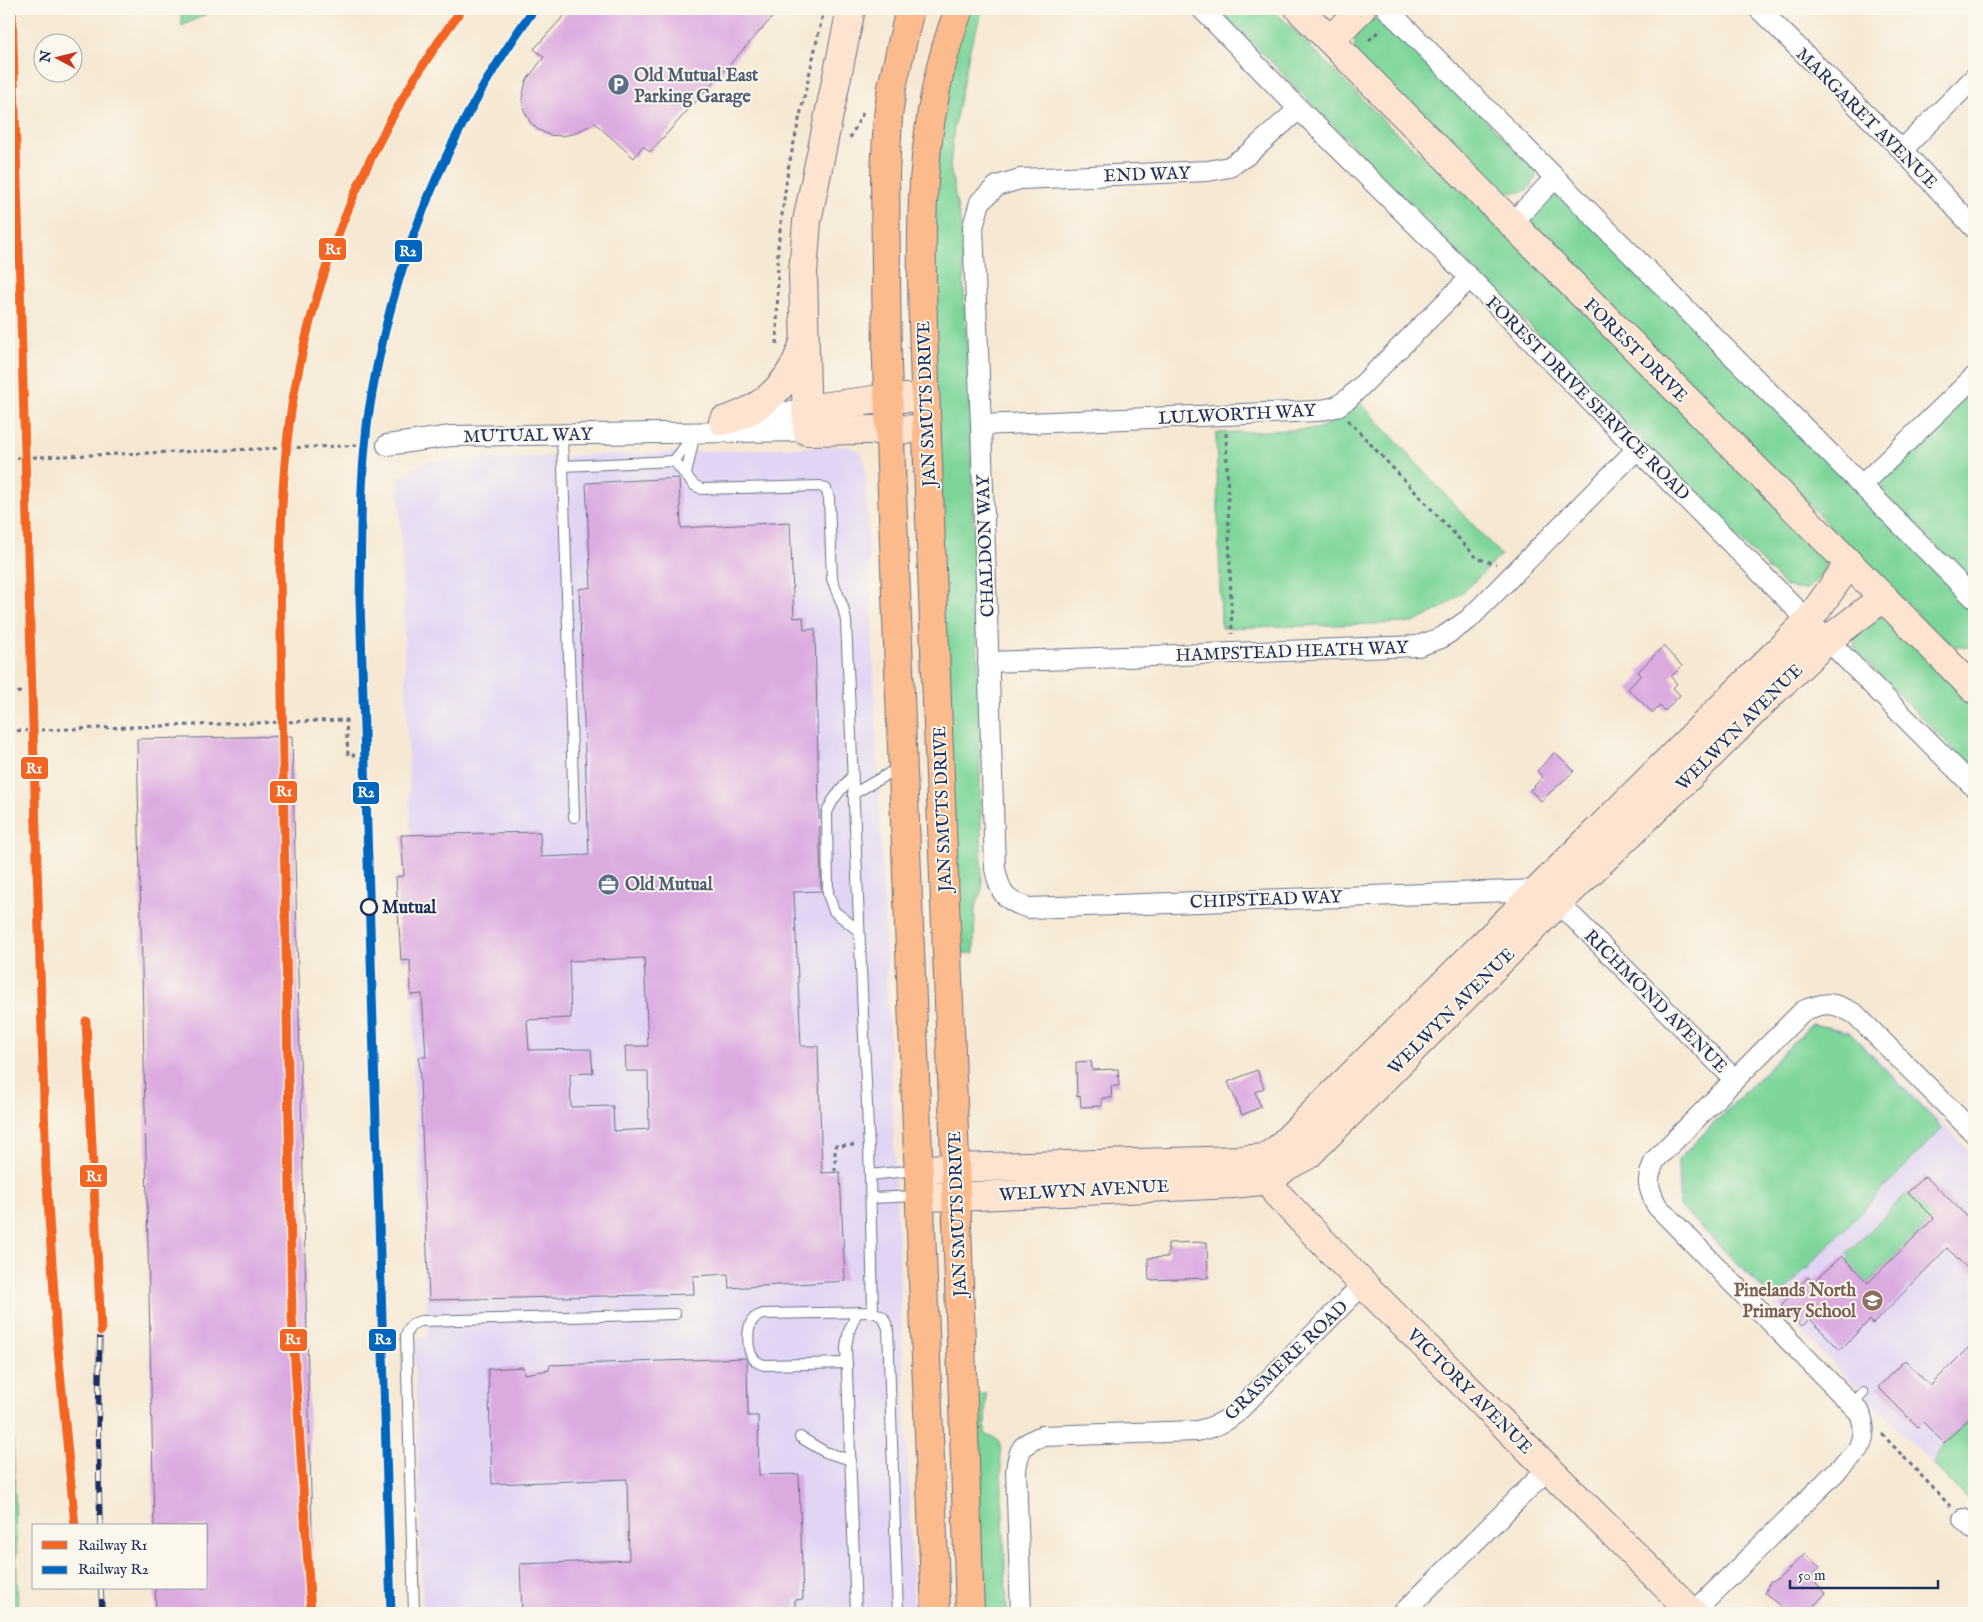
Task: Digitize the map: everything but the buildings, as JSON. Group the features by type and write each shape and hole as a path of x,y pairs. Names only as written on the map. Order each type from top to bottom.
{"main road":[{"name":"JAN SMUTS DRIVE","path":"910,9 892,87 888,116 885,174 888,398 936,1613"},
{"name":"JAN SMUTS DRIVE","path":"959,9 938,80 930,118 922,201 921,278 956,1168 970,1613"}],"street":[{"path":"807,420 803,273 807,221 851,9"},
{"name":"FOREST DRIVE SERVICE ROAD","path":"1202,9 1298,109 1470,278 1637,449 1810,620 1974,787"},
{"name":"FOREST DRIVE","path":"1299,9 1849,564 1972,682"},
{"path":"1330,40 1361,9"},
{"name":"MARGARET AVENUE","path":"1759,9 1902,150 1974,228"},
{"path":"1387,16 1554,178 1863,484 1974,598"},
{"path":"1902,150 1974,78"},
{"name":"END WAY","path":"980,202 997,186 1020,179 1208,172 1229,167 1247,155 1298,109"},
{"path":"1511,224 1554,178"},
{"name":"CHALDON WAY","path":"980,202 973,227 995,869 1000,890"},
{"name":"LULWORTH WAY","path":"981,424 1214,416 1317,411 1336,407 1349,398 1470,278"},
{"path":"723,421 750,411 773,394 788,378 805,340"},
{"path":"1863,484 1974,377"},
{"name":"MUTUAL WAY","path":"387,445 451,436 695,433 807,420 888,398 926,398"},
{"name":"MUTUAL WAY","path":"671,434 723,421 807,420 890,429 926,429"},
{"name":"HAMPSTEAD HEATH WAY","path":"988,662 1418,646 1441,638 1468,620 1516,569 1637,449"},
{"name":"WELWYN AVENUE","path":"1678,770 1810,620 1849,564"},
{"name":"WELWYN AVENUE","path":"1267,1169 1282,1146 1548,897 1678,770 1828,640 1884,597"},
{"name":"CHIPSTEAD WAY","path":"1000,890 1011,902 1029,908 1548,897"},
{"name":"WELWYN AVENUE","path":"918,1170 956,1168 1052,1178 1267,1169 1287,1166 1308,1155 1548,897"},
{"name":"RICHMOND AVENUE","path":"1548,897 1574,918 1734,1080 1803,1011 1819,1004 1838,1005 1855,1014 1974,1133"},
{"path":"1693,1613 1859,1449 1864,1438 1865,1425 1857,1398 1657,1206 1649,1190 1648,1175 1655,1160 1734,1080"},
{"path":"1297,1213 1293,1199 1294,1185 1299,1170 1308,1155"},
{"name":"VICTORY AVENUE","path":"1267,1169 1276,1193 1363,1284 1693,1613"},
{"name":"WELWYN AVENUE","path":"920,1196 956,1197 1052,1178"},
{"name":"GRASMERE ROAD","path":"1021,1613 1016,1470 1019,1452 1028,1442 1042,1436 1197,1431 1211,1428 1224,1422 1236,1413 1363,1284"},
{"path":"1403,1613 1548,1469"}],"lane":[{"path":"674,461 695,433"},
{"path":"686,474 695,433"},
{"path":"562,435 574,817"},
{"path":"563,466 674,461 694,485 702,489 813,486 820,486 826,489 829,498 832,579 843,607 846,621 871,1198 873,1312"},
{"path":"853,794 903,765"},
{"path":"852,776 832,800 827,812 828,894 834,911 859,931"},
{"path":"870,1175 918,1170"},
{"path":"871,1198 920,1196"},
{"path":"856,1613 846,1346 849,1331 858,1312"},
{"path":"847,1363 765,1365 758,1363 752,1358 750,1350 749,1329 751,1322 756,1316 764,1314 873,1312 883,1317 888,1328 898,1613"},
{"path":"414,1613 406,1336 408,1328 413,1323 421,1321 675,1314"},
{"path":"800,1437 825,1452 851,1460"}],"path":[{"path":"1369,40 1387,16"},
{"path":"1336,407 1476,558 1516,569"},
{"path":"1214,416 1226,432 1230,598 1234,654"},
{"path":"9,458 387,445"},
{"path":"9,693 22,692"},
{"path":"9,731 346,720 348,755 355,754"},
{"path":"835,1171 835,1146 860,1145"},
{"path":"1865,1425 1883,1434 1969,1524"}],"shaded area":[{"path":"847,446 859,451 865,463 914,1613 423,1613 414,1339 428,1338 413,1057 416,994 399,479 426,461"},
{"name":"Pinelands North Primary School","path":"1811,1023 1849,1030 1974,1156 1974,1506 1677,1206 1677,1159"}],"green space":[{"path":"181,9 216,9 182,26"},
{"path":"963,9 983,9 970,48 954,127 950,166 961,227 970,420 978,656 982,889 975,908 974,953 959,954 932,408 932,201 957,24"},
{"path":"1219,9 1273,9 1392,129 1484,208 1820,550 1825,561 1824,573 1807,589 1795,589 1784,585"},
{"path":"1381,17 1391,20 1537,173 1531,186 1526,190 1516,193 1496,189 1355,55 1355,41 1359,30 1368,22"},
{"path":"1552,197 1568,198 1974,607 1974,645 1964,647 1946,643 1532,225 1532,220 1539,206"},
{"path":"1974,375 1974,584 1882,492 1882,479"},
{"path":"1361,403 1501,555 1451,602 1413,623 1221,628 1216,433 1316,429 1340,419"},
{"path":"1875,616 1888,618 1974,706 1974,771 1854,649 1856,627"},
{"path":"1812,1024 1849,1032 1942,1128 1775,1301 1680,1206 1678,1160"},
{"path":"1908,1192 1934,1218 1868,1283 1846,1261 1850,1257 1847,1253"},
{"path":"9,1288 18,1613 9,1613"},
{"path":"973,1394 986,1394 985,1434 1000,1441 1007,1613 985,1613"},
{"path":"1967,1421 1974,1428 1973,1505 1933,1464 1944,1443"}],"railway":[{"path":"100,1327 98,1433 100,1524"},
{"path":"101,1590 102,1613"}],"rail line":[{"name":"R1","path":"12,9 46,1171 57,1339 75,1524"},
{"name":"R1","path":"311,1613 292,1317 280,575 286,447 292,405 316,299 333,247 353,197 376,147 402,100 431,53 462,9"},
{"name":"R2","path":"391,1613 360,599 364,456 371,399 389,314 419,222 437,177 481,90 534,9"},
{"name":"R1","path":"86,1021 101,1331"}],"place":[{"name":"Old Mutual East Parking Garage","path":"618,85"},
{"name":"Old Mutual","path":"609,884"},
{"name":"Mutual","path":"369,907"},
{"name":"Pinelands North Primary School","path":"1872,1300"}]}
